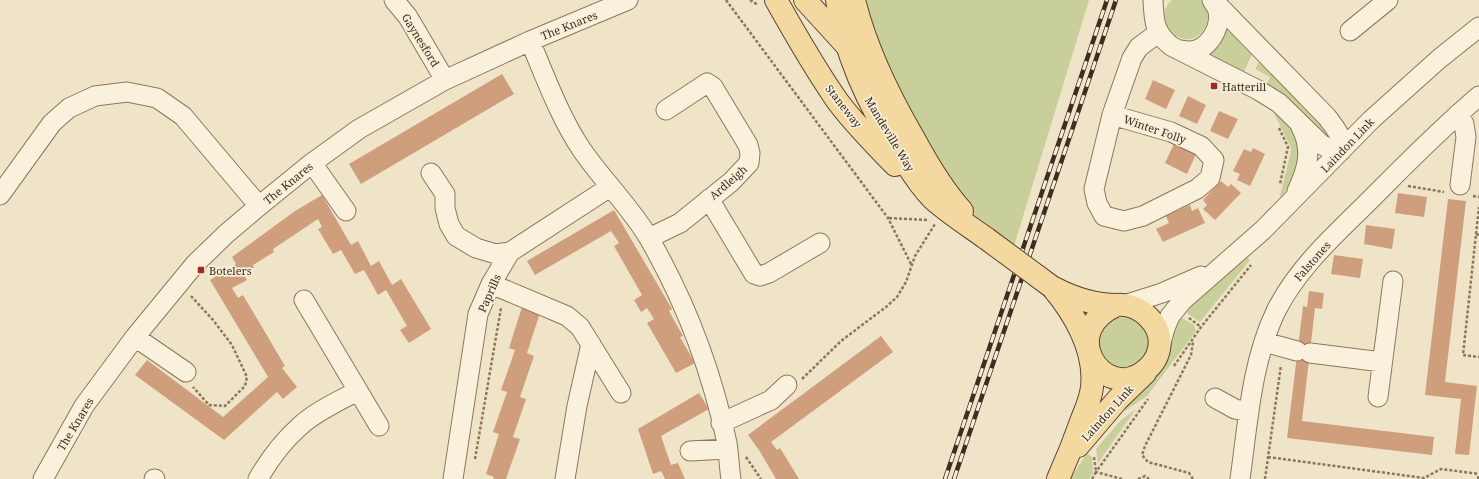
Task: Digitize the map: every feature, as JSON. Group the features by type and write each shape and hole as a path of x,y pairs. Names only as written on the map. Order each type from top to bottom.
{"main road":[{"name":"Staneway","path":"776,0 806,53 837,100 880,149 910,179 932,198"},
{"path":"805,0 882,86 890,98"},
{"name":"Mandeville Way","path":"837,0 849,49 858,76 879,121 910,170 932,198 950,214 1052,286 1078,299 1096,304 1120,305"},
{"name":"Mandeville Way","path":"854,0 872,57 890,98 927,163 953,201 987,239"},
{"name":"Mandeville Way","path":"1052,286 1074,316 1088,352"},
{"path":"1120,305 1137,308 1148,316 1154,324 1159,334 1161,343 1157,356 1159,370 1130,378 1111,377 1094,363 1088,352 1089,331 1094,322 1107,309 1120,305"},
{"name":"Laindon Link","path":"1058,479 1087,408 1092,388 1092,367 1088,352"},
{"name":"Laindon Link","path":"1067,460 1118,399 1159,370"}],"street":[{"name":"Gaynesford","path":"394,0 408,17 445,80"},
{"name":"The Knares","path":"42,479 84,406 135,337 195,264 226,234 312,163 359,129 445,80 530,41 599,6 628,0"},
{"path":"1153,0 1156,27 1163,40 1171,46 1258,90 1279,103 1293,114 1322,145 1335,151 1341,151 1341,138 1327,118 1213,0"},
{"path":"1156,27 1157,12 1161,0"},
{"path":"1181,50 1192,51 1199,48 1208,42 1214,34 1218,26 1218,10 1213,0"},
{"path":"1350,31 1388,0"},
{"name":"Winter Folly","path":"1112,115 1171,132 1201,146 1214,160 1210,178 1197,189 1143,216 1124,221 1104,216 1097,203 1094,189 1112,115 1132,58 1156,27"},
{"name":"Laindon Link","path":"1161,343 1170,316 1177,307 1263,230 1283,198 1341,151 1371,120 1439,59 1479,27"},
{"path":"530,41 566,124 582,150 649,238 675,288 699,344 712,384 721,423 736,452 731,479"},
{"name":"Ardleigh","path":"649,238 680,223 731,182 749,163 750,152 748,146 714,87 707,83 666,110"},
{"path":"0,195 52,123 69,108 95,96 127,92 157,98 183,116 260,206"},
{"name":"Falstones","path":"1240,479 1249,412 1258,363 1264,342 1276,312 1291,286 1310,260 1458,114 1479,96"},
{"path":"1283,198 1297,191 1305,173 1308,148 1301,126 1293,114"},
{"path":"1458,114 1464,124 1466,136 1460,191"},
{"path":"1327,118 1338,126 1348,128 1358,127 1371,120"},
{"path":"312,163 346,211"},
{"path":"431,173 445,194 445,208 448,224 456,236 476,248 496,254 510,252"},
{"name":"Paprills","path":"453,479 478,314 497,286 510,252 610,187"},
{"path":"709,199 754,274 760,276 769,274 820,243"},
{"name":"Laindon Link","path":"1120,305 1162,293 1219,268"},
{"path":"1378,397 1392,281"},
{"path":"497,286 567,316 580,327 621,393"},
{"path":"304,300 379,426"},
{"path":"135,337 188,378"},
{"path":"1264,342 1297,351 1382,362"},
{"path":"565,479 577,406 591,344"},
{"path":"721,423 771,400 794,383"},
{"path":"258,479 269,461 300,425 328,407 358,391"},
{"path":"1215,398 1235,409 1249,412"},
{"path":"690,452 736,452"}],"path":[{"path":"726,0 888,218 911,265"},
{"path":"1278,127 1288,147 1283,198"},
{"path":"1407,186 1460,191 1479,197"},
{"path":"1479,208 1463,355 1479,357"},
{"path":"794,383 841,341 897,297 906,282 915,256 937,221 888,218"},
{"path":"1159,370 1194,339 1201,327 1252,263"},
{"path":"474,464 497,286"},
{"path":"187,291 213,320 232,346 247,377 245,386 225,406 209,405 188,378"},
{"path":"1193,479 1190,474 1148,462 1142,455 1145,446 1191,355 1194,339"},
{"path":"1265,479 1268,457 1297,351"},
{"path":"1122,479 1096,472 1152,393"},
{"path":"1136,407 1148,399"},
{"path":"736,452 761,479"},
{"path":"1268,457 1424,478 1441,469 1479,474 1478,479"},
{"path":"1138,479 1145,476 1149,479"}],"green space":[{"path":"855,0 1089,0 1011,256 953,201"},
{"path":"1172,0 1200,0 1204,2 1208,10 1208,19 1203,31 1195,37 1187,39 1171,33 1166,26 1164,18 1165,9"},
{"path":"1226,26 1253,52 1243,74 1206,54"},
{"path":"1260,60 1330,131 1330,138 1327,138 1287,98 1266,86 1270,77 1255,69"},
{"path":"1272,109 1290,123 1299,145 1299,161 1291,184 1281,197 1291,151"},
{"path":"1247,257 1250,260 1200,322 1188,314 1185,308"},
{"path":"1119,317 1129,317 1142,324 1149,337 1149,347 1142,360 1129,367 1119,367 1110,363 1103,356 1099,347 1099,337 1103,328 1110,321"},
{"path":"1180,317 1194,325 1196,331 1147,396 1125,411 1123,409 1172,333"},
{"path":"1136,409 1098,463 1096,449 1120,421"},
{"path":"1087,453 1092,457 1093,473 1089,479 1070,479"}],"building":[{"path":"502,74 514,94 361,184 349,164"},
{"path":"1153,80 1175,90 1166,109 1145,99"},
{"path":"1188,96 1206,105 1197,124 1179,116"},
{"path":"1219,111 1238,119 1228,139 1210,131"},
{"path":"1174,144 1196,154 1187,174 1165,163"},
{"path":"1253,148 1265,154 1250,186 1237,180 1240,174 1233,171 1244,149 1251,152"},
{"path":"1221,181 1228,187 1231,184 1241,193 1215,220 1203,209 1207,205 1203,200"},
{"path":"1398,193 1427,197 1424,217 1395,213"},
{"path":"322,195 351,245 358,241 371,266 379,261 392,285 401,279 431,329 409,343 400,330 407,326 386,290 378,295 364,270 355,274 341,250 333,254 318,229 322,227 318,219 273,249 274,252 253,265 254,267 243,274 247,280 232,288 238,298 243,295 285,366 282,368 297,387 283,399 277,392 224,440 135,375 147,360 223,417 268,377 210,280 236,264 232,257 295,211"},
{"path":"1448,199 1466,201 1445,382 1477,386 1469,455 1455,454 1461,399 1425,395"},
{"path":"1190,205 1192,211 1198,208 1205,223 1163,242 1156,229 1169,223 1166,216"},
{"path":"614,210 672,309 669,311 683,336 680,337 695,363 676,373 647,323 654,319 647,308 641,312 634,300 642,295 614,246 619,243 611,231 535,275 527,261"},
{"path":"1366,225 1395,229 1392,249 1364,244"},
{"path":"1334,255 1363,259 1360,278 1331,274"},
{"path":"1309,291 1324,293 1322,309 1315,308 1302,421 1434,437 1432,455 1287,438 1303,306 1307,307"},
{"path":"522,307 540,313 527,353 534,356 520,397 526,399 513,437 520,439 506,479 493,479 494,477 486,474 499,434 493,432 507,392 501,390 515,350 509,348"},
{"path":"881,336 893,352 771,442 777,450 780,448 799,479 776,479 759,450 748,435"},
{"path":"699,393 709,409 661,436 671,465 678,463 685,479 665,479 661,471 653,474 638,429"}],"railway":[{"path":"945,479 1107,0"},
{"path":"954,479 1116,0"}],"place":[{"name":"Hatterill","path":"1214,86"},
{"name":"Botelers","path":"201,270"}]}
